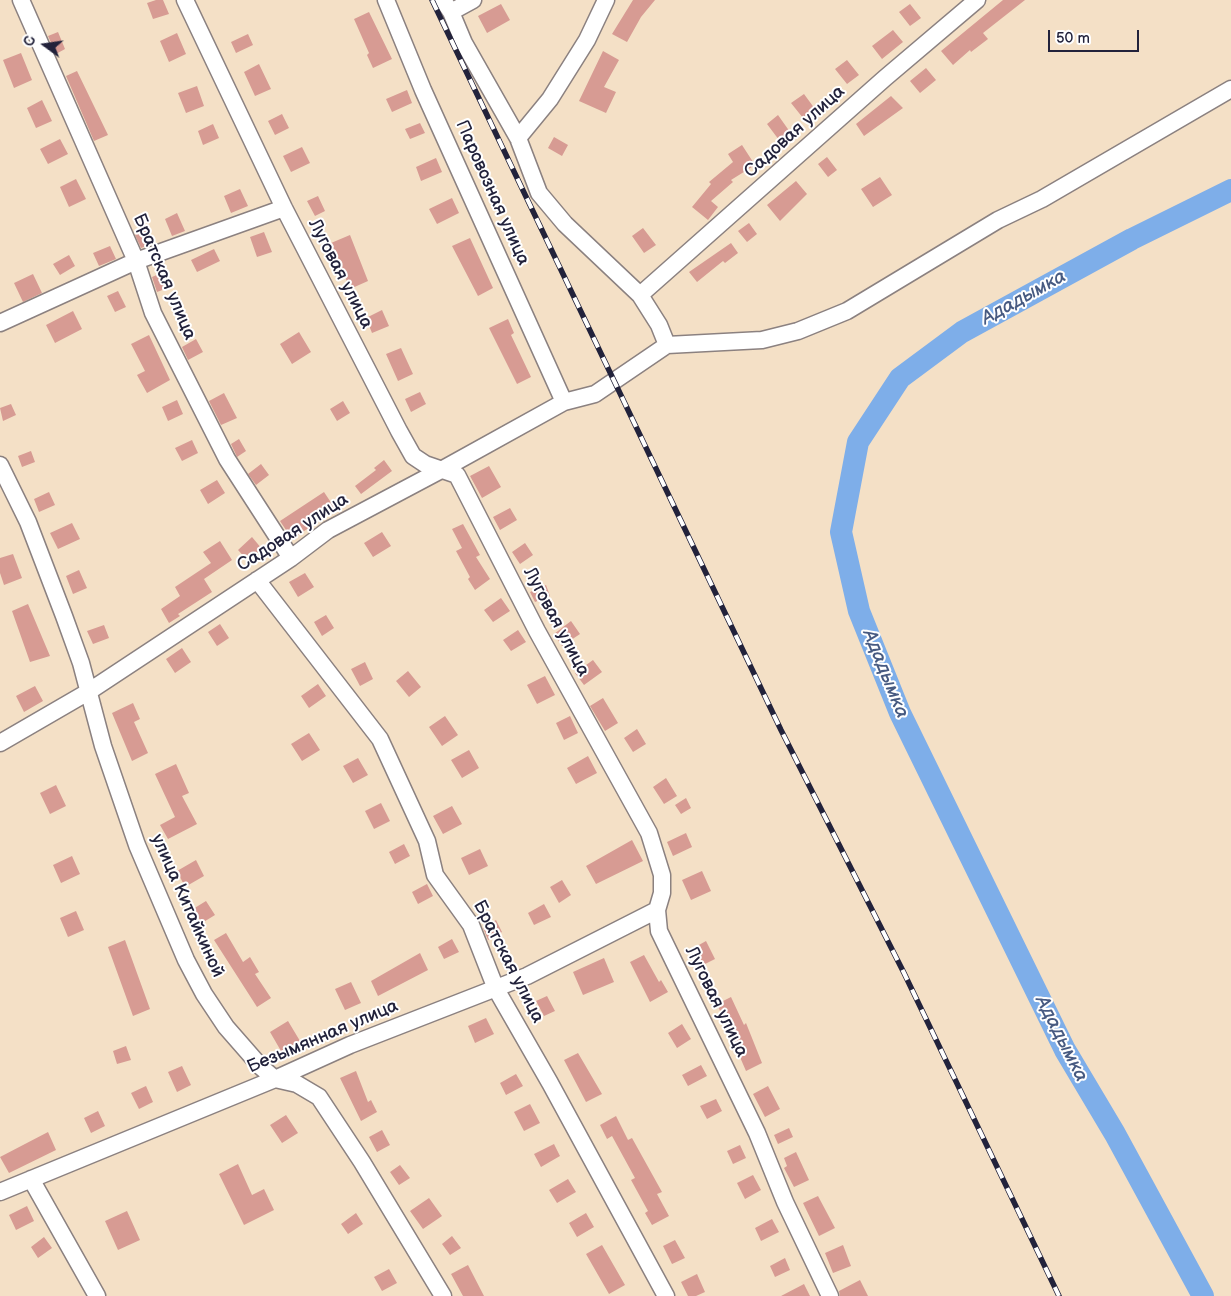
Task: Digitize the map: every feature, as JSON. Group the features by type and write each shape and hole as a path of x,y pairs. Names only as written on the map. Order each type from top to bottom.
{"street":[{"name":"Братская улица","path":"21,0 136,261 153,313 227,458 291,558"},
{"name":"Луговая улица","path":"185,0 284,208 413,456 425,464 443,469 457,476 537,631 649,833 662,876 662,893 657,910 659,931 757,1133 785,1202 830,1296"},
{"name":"Паровозная улица","path":"386,0 423,90 564,402"},
{"path":"473,0 447,6 464,43 518,138 539,193 565,224 640,296 659,325 668,345 762,340 798,330 847,311 998,220 1042,199 1231,89"},
{"path":"518,138 550,99 587,40 606,0"},
{"name":"Садовая улица","path":"640,296 885,78 977,0"},
{"path":"0,323 136,261 284,208"},
{"name":"Садовая улица","path":"0,743 88,692 291,558 328,530 564,402 595,394 668,345"},
{"name":"улица Китайкиной","path":"0,465 42,555 81,663 118,792 137,845 186,960 226,1027 261,1067 275,1079 297,1084 319,1097 362,1162 443,1296"},
{"name":"Братская улица","path":"257,580 380,739 427,842 436,875 471,925 496,989 550,1083 666,1296"},
{"name":"Безымянная улица","path":"0,1192 275,1079 350,1045 528,976 657,910"},
{"path":"30,1179 97,1296"}],"building":[{"path":"163,0 169,14 153,19 147,3"},
{"path":"633,0 655,0 641,17 627,42 612,34"},
{"path":"1003,0 1025,0 983,33 988,39 971,52 970,50 953,65 941,51"},
{"path":"501,4 510,20 487,33 478,16"},
{"path":"910,4 921,18 910,26 899,12"},
{"path":"369,12 392,59 373,68 367,55 369,53 354,19"},
{"path":"893,30 903,42 882,59 872,46"},
{"path":"58,32 65,49 56,54 48,36"},
{"path":"177,33 186,54 169,62 160,41"},
{"path":"248,34 253,45 236,53 231,42"},
{"path":"603,51 619,60 604,87 616,92 606,113 579,101"},
{"path":"21,53 32,80 14,88 3,60"},
{"path":"847,60 859,75 847,84 835,69"},
{"path":"259,64 271,89 255,96 244,72"},
{"path":"926,68 936,80 920,93 910,81"},
{"path":"77,71 108,135 94,141 66,76"},
{"path":"197,86 204,106 186,113 178,93"},
{"path":"407,90 412,103 392,112 386,99"},
{"path":"804,94 815,109 803,118 791,103"},
{"path":"891,96 903,108 864,136 856,124"},
{"path":"42,100 52,121 36,128 27,108"},
{"path":"282,114 289,128 275,135 268,121"},
{"path":"778,115 790,132 779,140 767,124"},
{"path":"420,123 425,133 410,139 405,129"},
{"path":"213,124 219,138 203,145 198,131"},
{"path":"554,137 568,145 562,156 548,148"},
{"path":"60,139 68,154 48,164 40,149"},
{"path":"742,145 755,165 731,180 733,182 711,201 718,207 708,220 692,207 711,184 709,182 733,162 728,154"},
{"path":"302,147 310,163 291,172 283,156"},
{"path":"827,157 837,170 828,177 818,164"},
{"path":"436,158 442,172 421,181 416,167"},
{"path":"880,177 892,195 873,207 861,189"},
{"path":"76,179 86,199 69,207 60,187"},
{"path":"796,181 807,194 780,221 767,205"},
{"path":"240,189 248,206 231,213 224,196"},
{"path":"318,196 325,211 315,216 307,201"},
{"path":"452,198 459,213 437,224 429,209"},
{"path":"177,213 185,231 172,236 165,219"},
{"path":"749,223 757,234 747,242 738,231"},
{"path":"643,228 656,245 644,253 632,236"},
{"path":"147,230 153,244 141,248 135,235"},
{"path":"264,232 272,252 257,257 250,237"},
{"path":"350,235 368,281 350,289 331,243"},
{"path":"470,238 493,288 478,296 452,246"},
{"path":"731,243 738,253 725,263 723,261 697,282 689,272"},
{"path":"110,246 116,259 99,266 93,253"},
{"path":"214,249 220,261 197,272 191,260"},
{"path":"69,255 75,266 60,275 53,264"},
{"path":"33,274 42,293 23,302 14,283"},
{"path":"159,274 165,289 157,292 152,277"},
{"path":"118,291 126,307 115,312 107,296"},
{"path":"382,310 389,326 372,333 366,318"},
{"path":"73,311 82,329 55,343 46,325"},
{"path":"508,319 514,333 511,335 531,377 517,384 489,328"},
{"path":"299,332 311,352 292,364 280,344"},
{"path":"149,335 170,380 147,393 137,375 145,371 131,344"},
{"path":"196,339 203,352 188,360 182,347"},
{"path":"401,348 413,374 398,381 386,354"},
{"path":"420,392 426,404 411,412 405,399"},
{"path":"224,393 237,418 221,425 209,401"},
{"path":"177,400 183,414 168,421 162,407"},
{"path":"343,401 350,413 337,421 330,409"},
{"path":"11,404 16,415 3,421 0,408"},
{"path":"239,439 246,451 237,457 231,444"},
{"path":"192,440 198,453 182,461 175,448"},
{"path":"31,451 35,462 22,467 18,456"},
{"path":"384,460 392,471 361,494 355,486 376,470 374,468"},
{"path":"261,464 269,475 256,485 248,474"},
{"path":"489,466 501,487 482,498 470,476"},
{"path":"217,480 225,493 208,504 200,490"},
{"path":"49,492 55,505 39,512 34,499"},
{"path":"324,492 336,510 292,539 280,521"},
{"path":"510,508 517,520 500,530 493,517"},
{"path":"72,523 80,539 58,549 50,533"},
{"path":"463,524 480,555 476,557 490,579 475,590 456,551 462,548 452,529"},
{"path":"382,532 391,546 373,557 364,543"},
{"path":"252,537 262,549 248,561 238,550"},
{"path":"220,541 232,560 204,579 212,592 178,614 180,616 169,623 161,609 180,596 175,587 211,563 203,552"},
{"path":"525,543 533,555 520,564 512,552"},
{"path":"13,554 22,578 4,585 0,573 0,558"},
{"path":"79,570 87,588 73,594 66,576"},
{"path":"305,573 314,587 298,597 289,582"},
{"path":"546,585 550,596 535,602 530,592"},
{"path":"501,598 510,611 493,622 484,610"},
{"path":"28,604 50,656 30,662 12,611"},
{"path":"326,615 334,628 322,636 314,622"},
{"path":"571,621 580,634 562,646 554,634"},
{"path":"220,624 229,638 217,646 208,632"},
{"path":"104,625 109,638 93,644 87,631"},
{"path":"518,630 526,642 511,651 503,640"},
{"path":"182,648 191,662 175,673 166,659"},
{"path":"593,660 602,672 584,685 575,673"},
{"path":"365,662 373,679 360,686 351,669"},
{"path":"408,671 421,687 409,697 396,681"},
{"path":"545,676 555,695 537,704 527,685"},
{"path":"318,684 326,696 309,708 301,696"},
{"path":"35,686 43,701 24,712 16,696"},
{"path":"603,698 618,723 605,731 590,706"},
{"path":"133,703 140,719 134,722 148,753 132,761 112,713"},
{"path":"445,716 458,735 442,746 429,727"},
{"path":"570,716 578,733 564,740 556,723"},
{"path":"637,729 646,744 633,752 624,738"},
{"path":"309,733 320,750 302,761 291,744"},
{"path":"469,750 479,768 462,778 451,760"},
{"path":"588,756 597,773 576,784 567,768"},
{"path":"358,758 368,775 353,783 343,766"},
{"path":"176,764 189,793 182,796 197,824 168,839 160,825 175,817 155,774"},
{"path":"666,778 677,796 664,804 653,787"},
{"path":"56,785 66,806 50,814 40,793"},
{"path":"686,798 691,808 681,814 675,805"},
{"path":"381,803 390,821 374,829 365,811"},
{"path":"452,806 462,824 443,834 433,816"},
{"path":"686,833 692,847 673,856 667,842"},
{"path":"632,840 643,861 596,884 586,866"},
{"path":"404,844 410,856 395,864 389,852"},
{"path":"480,849 488,866 469,875 461,858"},
{"path":"72,856 80,874 61,883 53,865"},
{"path":"196,860 204,876 185,887 177,871"},
{"path":"702,871 711,891 691,900 682,880"},
{"path":"562,880 571,895 559,903 550,887"},
{"path":"427,884 433,896 418,904 412,892"},
{"path":"206,901 215,915 202,923 193,909"},
{"path":"544,904 551,917 534,925 528,913"},
{"path":"76,911 84,930 68,937 60,918"},
{"path":"496,920 502,932 488,940 483,928"},
{"path":"226,933 243,962 250,957 259,972 255,974 271,998 257,1007 214,940"},
{"path":"452,939 459,952 444,959 438,947"},
{"path":"125,940 150,1009 133,1016 108,947"},
{"path":"706,941 715,959 699,967 690,950"},
{"path":"420,953 428,970 378,996 371,981"},
{"path":"644,955 659,982 661,980 668,992 650,1002 630,962"},
{"path":"604,958 614,982 583,995 573,972"},
{"path":"351,982 361,1003 345,1010 335,989"},
{"path":"547,996 555,1011 544,1016 536,1001"},
{"path":"731,997 744,1025 746,1023 762,1063 746,1071 717,1004"},
{"path":"486,1018 494,1034 475,1043 468,1026"},
{"path":"288,1021 300,1041 281,1051 270,1032"},
{"path":"682,1024 691,1039 677,1048 668,1033"},
{"path":"126,1046 131,1060 117,1064 113,1051"},
{"path":"578,1053 602,1094 586,1102 564,1060"},
{"path":"701,1065 707,1076 688,1086 682,1075"},
{"path":"182,1066 191,1085 177,1092 168,1072"},
{"path":"356,1071 368,1102 371,1100 377,1112 361,1121 340,1078"},
{"path":"516,1074 523,1086 506,1095 500,1083"},
{"path":"146,1086 153,1102 139,1109 131,1093"},
{"path":"768,1086 780,1109 765,1117 753,1094"},
{"path":"716,1099 722,1111 707,1119 700,1106"},
{"path":"530,1104 540,1123 524,1131 514,1112"},
{"path":"98,1111 105,1126 91,1133 84,1118"},
{"path":"286,1115 298,1133 282,1143 270,1125"},
{"path":"616,1116 628,1140 632,1138 662,1192 657,1194 669,1216 652,1225 645,1213 648,1211 631,1180 635,1178 612,1136 607,1139 600,1125"},
{"path":"789,1128 793,1137 778,1144 774,1135"},
{"path":"382,1130 390,1145 377,1152 369,1137"},
{"path":"48,1132 56,1150 9,1173 0,1157"},
{"path":"554,1144 560,1156 541,1167 534,1154"},
{"path":"740,1145 746,1158 733,1164 727,1151"},
{"path":"796,1152 809,1180 794,1187 784,1168 787,1166 784,1158"},
{"path":"238,1164 252,1195 264,1189 274,1210 244,1225 219,1174"},
{"path":"400,1165 410,1178 399,1185 390,1172"},
{"path":"753,1175 761,1190 745,1199 737,1183"},
{"path":"568,1179 576,1192 557,1203 549,1190"},
{"path":"818,1196 835,1228 819,1236 803,1203"},
{"path":"429,1198 442,1216 423,1229 410,1211"},
{"path":"27,1206 34,1221 16,1230 9,1215"},
{"path":"127,1211 140,1240 118,1250 105,1221"},
{"path":"356,1213 363,1224 348,1234 341,1224"},
{"path":"586,1213 594,1227 577,1237 569,1223"},
{"path":"772,1219 779,1232 761,1241 755,1228"},
{"path":"452,1236 461,1248 450,1255 442,1244"},
{"path":"44,1237 52,1248 38,1258 31,1247"},
{"path":"675,1240 685,1258 672,1264 663,1246"},
{"path":"602,1245 625,1285 609,1294 586,1254"},
{"path":"843,1245 851,1266 833,1273 825,1253"},
{"path":"785,1258 790,1270 775,1277 770,1266"},
{"path":"468,1265 484,1296 463,1296 451,1274"},
{"path":"389,1269 397,1283 382,1291 374,1277"},
{"path":"697,1274 705,1292 696,1296 688,1296 681,1282"},
{"path":"860,1280 868,1296 840,1296 839,1291"},
{"path":"804,1284 810,1296 781,1296"}],"waterway":[{"name":"Ададымка","path":"1203,1296 1115,1134 1065,1050 900,713 859,611 841,532 858,442 900,378 962,332 1132,239 1231,190"}],"railway":[{"path":"432,0 781,730 904,973 1059,1296"}]}
